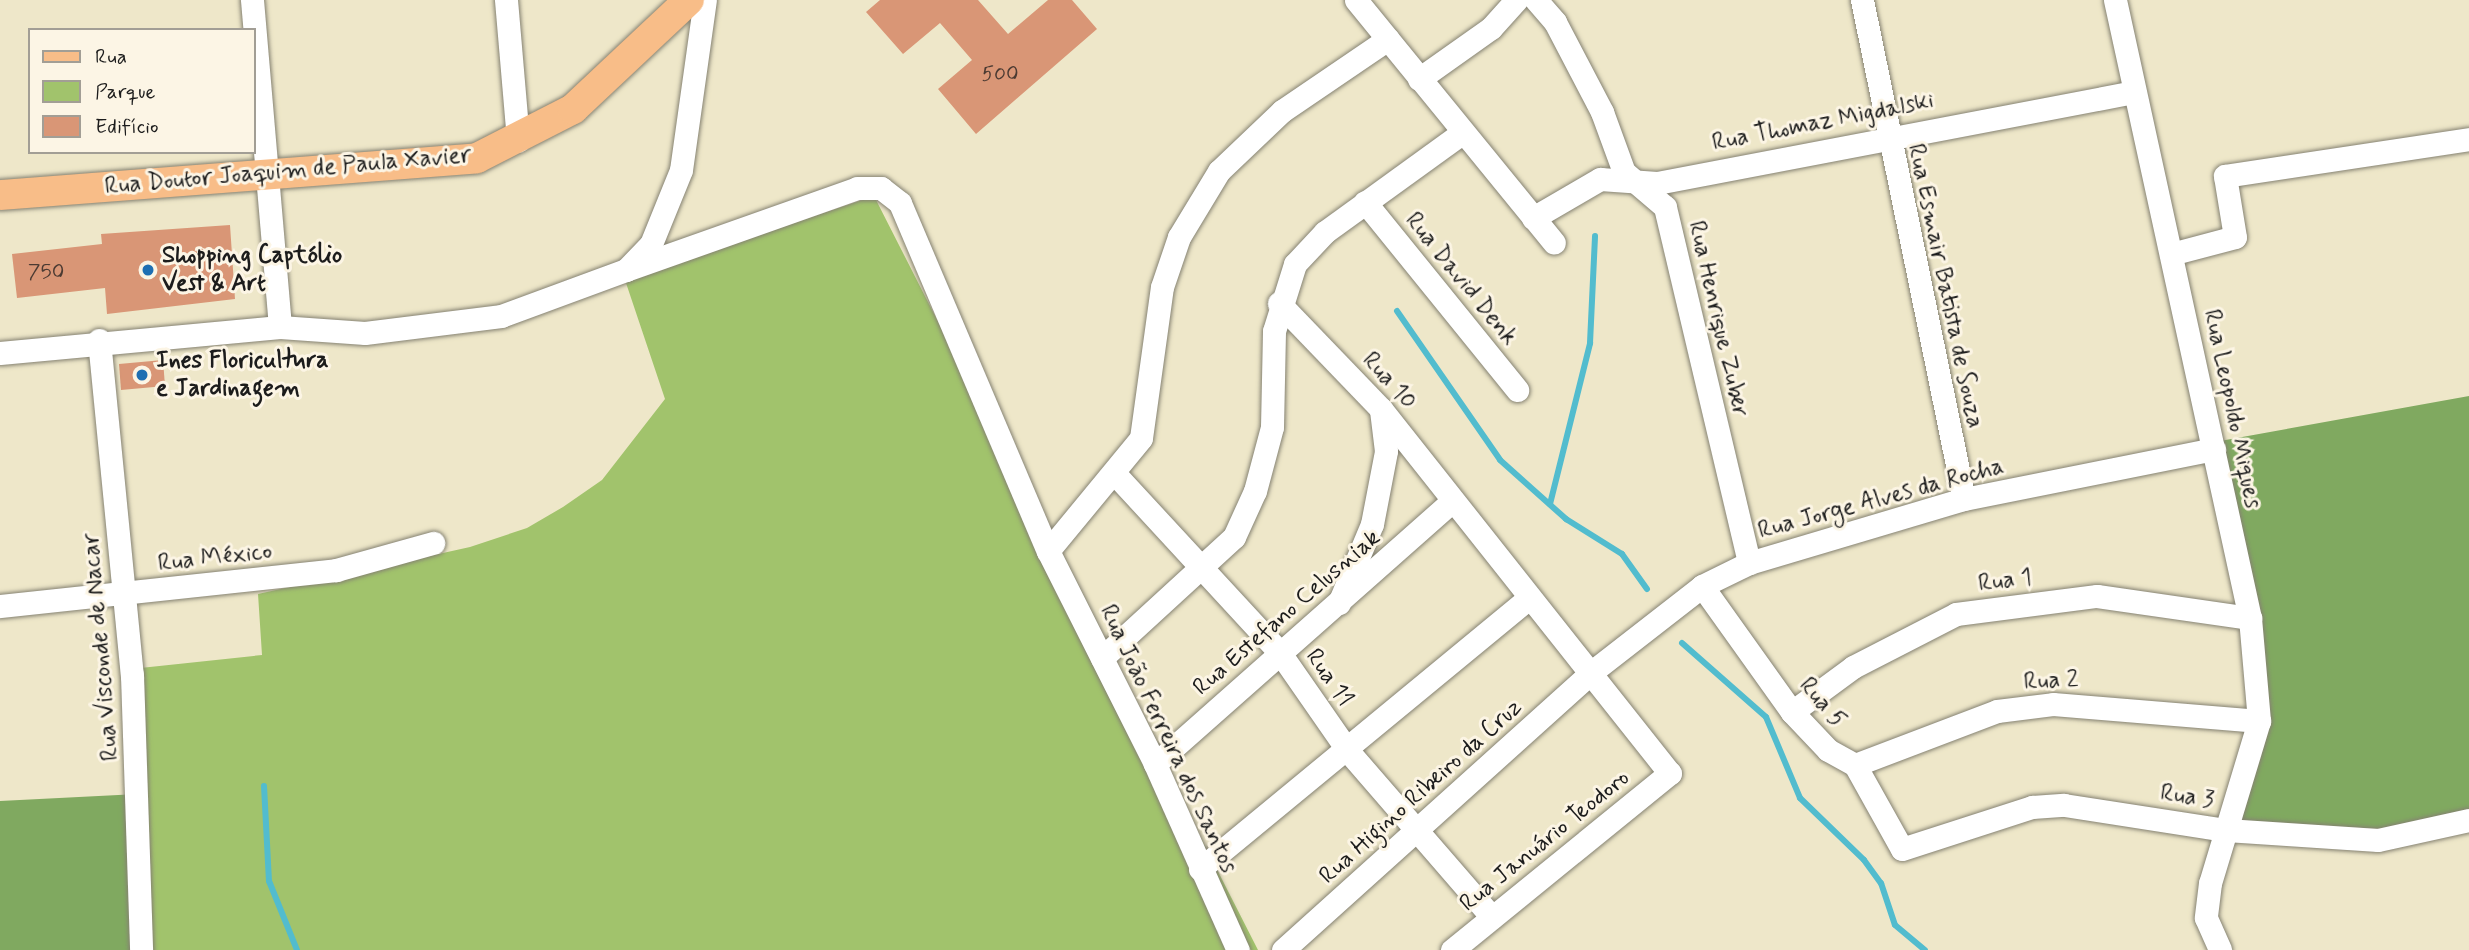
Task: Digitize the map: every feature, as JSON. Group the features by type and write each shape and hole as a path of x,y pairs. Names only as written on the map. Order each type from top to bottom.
{"main road":[{"name":"Rua Doutor Joaquim de Paula Xavier","path":"0,195 477,158 518,141 603,85 689,0"}],"street":[{"path":"252,0 255,28"},
{"path":"506,0 518,141"},
{"path":"0,353 99,340 280,327 365,332 501,316 626,270 651,244 681,170 705,0"},
{"path":"1356,0 1554,243"},
{"path":"1419,79 1491,28 1516,0"},
{"name":"Rua Henrique Zuber","path":"1535,0 1555,22 1633,180 1665,207 1749,563"},
{"name":"Rua Esmair Batista de Souza","path":"1862,0 1886,134 1964,499"},
{"name":"Rua Leopoldo Miques","path":"2115,0 2132,92 2171,254 2250,618 2259,721 2226,830 2206,918 2220,950"},
{"path":"1048,551 1116,475 1141,438 1161,287 1179,237 1219,171 1282,111 1388,39"},
{"path":"256,43 280,327"},
{"name":"Rua Thomaz Migdalski","path":"1533,218 1600,179 1657,183 1886,134 2132,92"},
{"path":"1102,658 1206,567 1234,537 1255,491 1272,427 1279,303 1295,264 1365,202 1463,132"},
{"path":"2171,254 2235,237 2225,176 2469,139"},
{"name":"Rua João Ferreira dos Santos","path":"626,270 856,188 881,188 900,203 1048,551 1155,764 1238,950"},
{"name":"Rua David Denk","path":"1365,202 1517,390"},
{"name":"Rua 10","path":"1279,303 1381,409 1527,599 1593,671 1670,773"},
{"name":"Rua Visconde de Nacar","path":"99,340 125,594 139,795 141,950"},
{"path":"1337,609 1372,524 1386,451 1381,409"},
{"name":"Rua Jorge Alves da Rocha","path":"1593,671 1702,586 1749,563 1964,499 2214,449"},
{"name":"Rua 11","path":"1116,475 1206,567 1280,653 1348,751 1492,917"},
{"name":"Rua Estefano Celusniak","path":"1155,764 1280,653 1337,609 1452,501"},
{"name":"Rua México","path":"0,606 335,570 433,543"},
{"name":"Rua 5","path":"1702,586 1793,712 1828,750 1855,765 1902,849"},
{"name":"Rua 1","path":"1793,712 1853,667 1956,614 2097,596 2250,618"},
{"path":"1200,869 1348,751 1527,599"},
{"name":"Rua Higino Ribeiro da Cruz","path":"1283,950 1419,832 1593,671"},
{"name":"Rua 2","path":"1855,765 1997,711 2053,704 2259,721"},
{"name":"Rua Januário Teodoro","path":"1452,950 1670,773"},
{"name":"Rua 3","path":"1902,849 2032,807 2064,805 2226,830 2378,840 2469,820"}],"green space":[{"path":"874,196 1258,950 139,950 131,669 262,655 258,594 470,547 527,528 563,507 602,480 665,399 625,280"},
{"path":"2469,396 2469,822 2406,830 2230,822 2261,721 2209,443"},
{"path":"138,794 139,950 0,950 0,801"}],"building":[{"path":"880,0 978,0 1008,34 1048,0 1072,0 1097,29 976,134 938,89 972,60 940,23 903,54 866,12"},
{"path":"230,225 235,299 107,314 105,288 17,298 12,254 102,244 101,234"},
{"name":"Ines Floricultura e Jardinagem","path":"163,360 165,386 121,390 119,364"}],"waterway":[{"path":"1550,504 1590,343 1595,236"},
{"path":"1397,311 1500,460 1566,519 1622,554 1647,589"},
{"path":"1682,643 1766,717 1800,798 1864,860 1881,883 1895,925 1925,950"},
{"path":"264,786 269,881 297,950"}],"place":[{"name":"Shopping Captólio Vest & Art","path":"148,270"},
{"name":"Ines Floricultura e Jardinagem","path":"142,375"}]}
